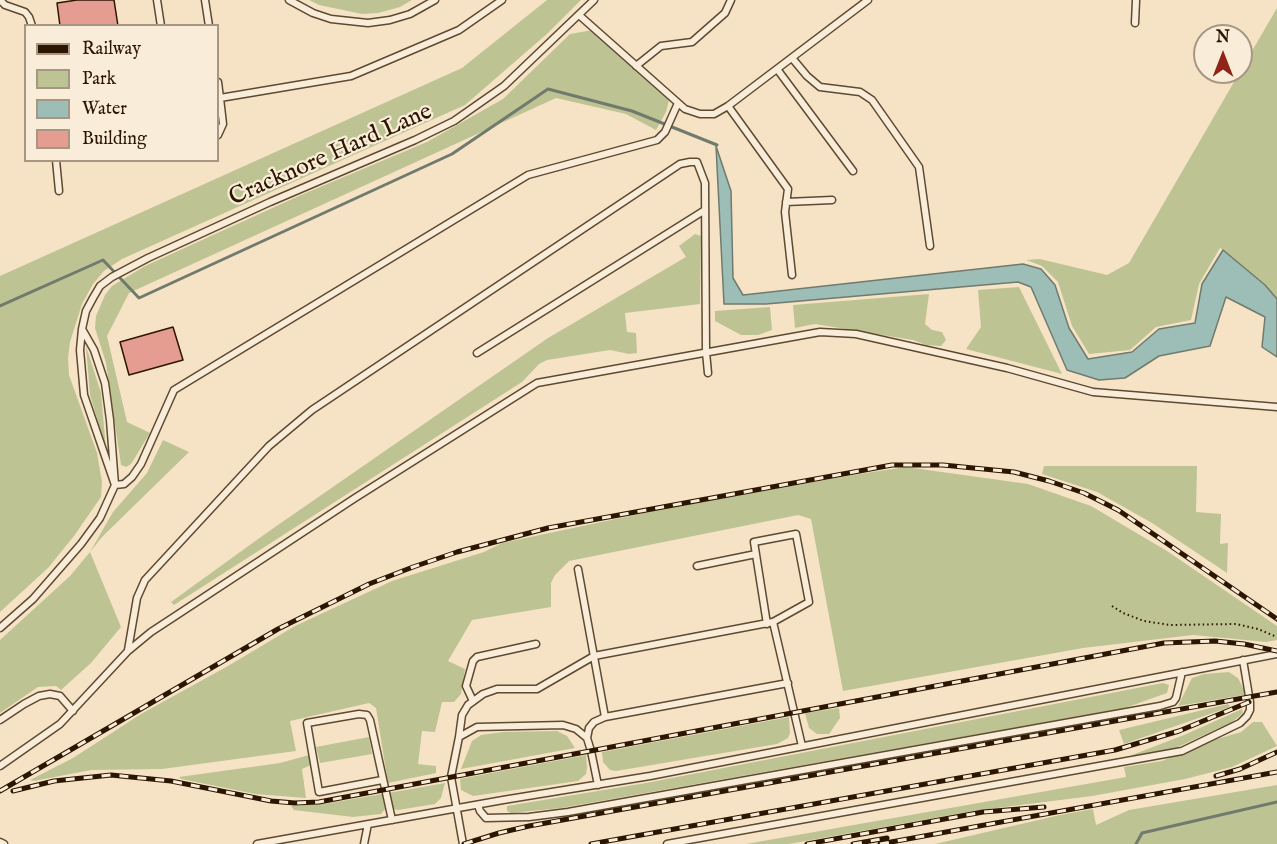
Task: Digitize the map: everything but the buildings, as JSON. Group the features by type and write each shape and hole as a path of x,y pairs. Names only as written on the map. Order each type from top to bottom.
{"lane":[{"path":"0,0 5,5 25,12 31,24"},
{"path":"157,0 161,24"},
{"path":"205,0 209,24"},
{"path":"289,0 313,13 331,19 368,23 410,14 435,0"},
{"path":"220,98 351,76 459,30 502,0"},
{"name":"Cracknore Hard Lane","path":"115,485 84,395 80,350 86,311 100,286 148,258 454,121 504,86 594,0"},
{"path":"636,66 661,46 692,42 724,13 731,0"},
{"path":"579,15 685,109 700,114 714,114 728,106 868,0"},
{"path":"1135,23 1136,0"},
{"path":"792,58 820,87 860,92 872,99 920,167 930,246"},
{"path":"777,69 853,171"},
{"path":"219,90 223,124 219,133"},
{"path":"115,485 124,484 141,464 174,390 528,175 657,140 665,132 678,103"},
{"path":"728,106 788,189 785,212 792,275"},
{"path":"56,162 59,191"},
{"path":"128,651 137,598 145,580 269,446 312,410 680,164 697,162 705,183 708,373"},
{"path":"786,202 832,200"},
{"path":"477,353 705,210"},
{"path":"0,628 33,599 81,544 100,518 115,485 105,383 94,350 82,329"},
{"path":"0,766 60,724 128,651 151,632 222,584 537,383 820,332 856,334 1007,368 1093,392 1277,407"},
{"path":"463,844 451,777 462,715 468,705 483,694 497,689 537,689 594,656 770,623 809,602 796,534 754,542 770,623 788,683 802,746"},
{"path":"697,566 756,554"},
{"path":"578,569 604,717"},
{"path":"473,701 466,686 473,661 477,657 536,644"},
{"path":"257,844 598,785 1277,654"},
{"path":"667,844 1182,751 1240,723 1247,716 1250,702 1244,660"},
{"path":"478,805 486,818 529,817 568,812 1160,706 1173,702 1176,698 1182,672"},
{"path":"586,738 594,722 604,717 788,683"},
{"path":"0,720 39,696 50,694 60,696 73,711"},
{"path":"382,780 319,792 307,723 359,714 367,715 392,820"},
{"path":"459,737 477,727 563,725 576,729 586,738 598,785"},
{"path":"364,844 368,824"}],"path":[{"path":"1112,606 1144,621 1170,625 1236,624 1258,629 1277,637"}],"green space":[{"path":"309,0 412,0 400,7 378,13 362,14 319,5"},
{"path":"547,0 581,0 548,33 465,105 122,259 104,271 93,284 82,304 70,342 68,358 69,375 97,453 102,482 101,497 48,568 0,612 0,276 462,68"},
{"path":"1277,8 1277,357 1262,347 1265,317 1226,297 1210,346 1159,356 1125,378 1099,380 1067,370 1031,287 1018,282 766,304 724,304 716,146 731,191 733,278 743,295 1023,264 1041,269 1055,285 1069,328 1088,359 1132,352 1159,329 1195,323 1202,284 1223,250 1220,248 1199,284 1191,320 1156,327 1130,350 1089,354 1072,326 1058,282 1042,266 1026,260 1040,259 1107,275 1129,263 1233,84 1253,84 1253,49"},
{"path":"593,30 669,100 666,112 656,130 626,114 556,98 129,293 107,336 127,422 150,433 131,464 126,467 121,465 106,363 95,328 96,316 105,295 112,286 145,266 301,195 427,142 503,99 570,34"},
{"path":"695,234 701,236 700,304 625,313 627,332 636,333 637,353 629,354 610,350 547,360 539,364 522,382 174,605 171,602 548,338 686,257 679,246"},
{"path":"1019,287 1062,374 966,349 981,327 978,290"},
{"path":"929,294 925,324 932,330 942,332 946,340 941,346 815,324 795,328 793,305"},
{"path":"770,307 772,330 758,335 741,335 715,321 715,311"},
{"path":"86,346 101,393 106,449 90,395"},
{"path":"163,440 189,452 102,537 90,552 113,512 147,473"},
{"path":"1044,466 1197,466 1196,512 1221,514 1220,544 1228,543 1227,573 1152,523 1097,492 1042,474"},
{"path":"906,467 1028,484 1091,506 1167,551 1277,626 1277,640 1266,642 1193,635 1083,648 843,691 811,519 798,515 569,561 555,575 551,583 551,607 472,620 448,661 465,669 461,694 454,702 442,702 435,732 422,731 418,764 436,766 436,773 388,783 376,708 369,703 290,721 296,751 162,769 91,770 30,780 73,758 141,714 295,626 392,581 484,552 502,543 677,506"},
{"path":"90,552 121,627 91,663 61,690 56,686 38,687 0,713 0,640 70,576"},
{"path":"1229,672 1238,678 1244,695 1178,706 1192,678 1204,674"},
{"path":"1163,683 1169,685 1167,693 1125,708 561,808 511,813 507,811 507,806 646,783"},
{"path":"1228,704 1230,707 1124,744 1119,730"},
{"path":"839,708 840,718 829,734 817,734 809,728 805,713"},
{"path":"1242,709 1243,713 1232,722 1169,751 1132,758 1132,755"},
{"path":"789,717 788,738 777,744 616,771 610,770 603,762 602,752"},
{"path":"1253,722 1262,722 1277,746 1232,767 1185,779 1092,796 973,811 789,844 746,844 1126,777 1124,767 1162,761 1241,732"},
{"path":"557,731 567,736 575,748 461,769 472,741 481,735 503,732"},
{"path":"369,737 372,754 320,763 316,747"},
{"path":"309,755 311,765 302,769 306,798 255,794 179,777 280,763"},
{"path":"586,755 586,774 578,781 473,796 461,790 460,779"},
{"path":"445,783 441,798 435,804 398,810 394,809 388,793"},
{"path":"1277,785 1277,844 935,844 1093,809 1096,825 1129,810"},
{"path":"382,794 385,809 381,814 353,817 294,810 291,806 324,804"}],"water":[{"path":"716,146 731,191 733,278 743,295 1023,264 1041,269 1055,285 1069,328 1088,359 1132,352 1159,329 1195,323 1202,284 1223,250 1265,285 1277,299 1277,357 1262,347 1265,317 1226,297 1210,346 1159,356 1125,378 1099,380 1067,370 1031,287 1018,282 766,304 724,304"}],"waterway":[{"path":"0,306 103,260 139,298 452,154 548,89 632,111 717,145"},
{"path":"1136,844 1142,833 1277,802"}],"railway":[{"path":"0,791 278,629 369,584 413,567 457,552 548,528 892,465 943,465 1014,472 1084,493 1118,510 1277,619"},
{"path":"13,791 54,781 111,775 171,781 271,801 319,802 1164,643 1215,641 1277,651"},
{"path":"464,844 529,826 1277,692"},
{"path":"591,844 1115,750 1179,731 1249,702"},
{"path":"1216,776 1240,769 1277,752"},
{"path":"880,844 1277,772"},
{"path":"807,844 983,812 1044,807"},
{"path":"853,844 887,838"}]}
